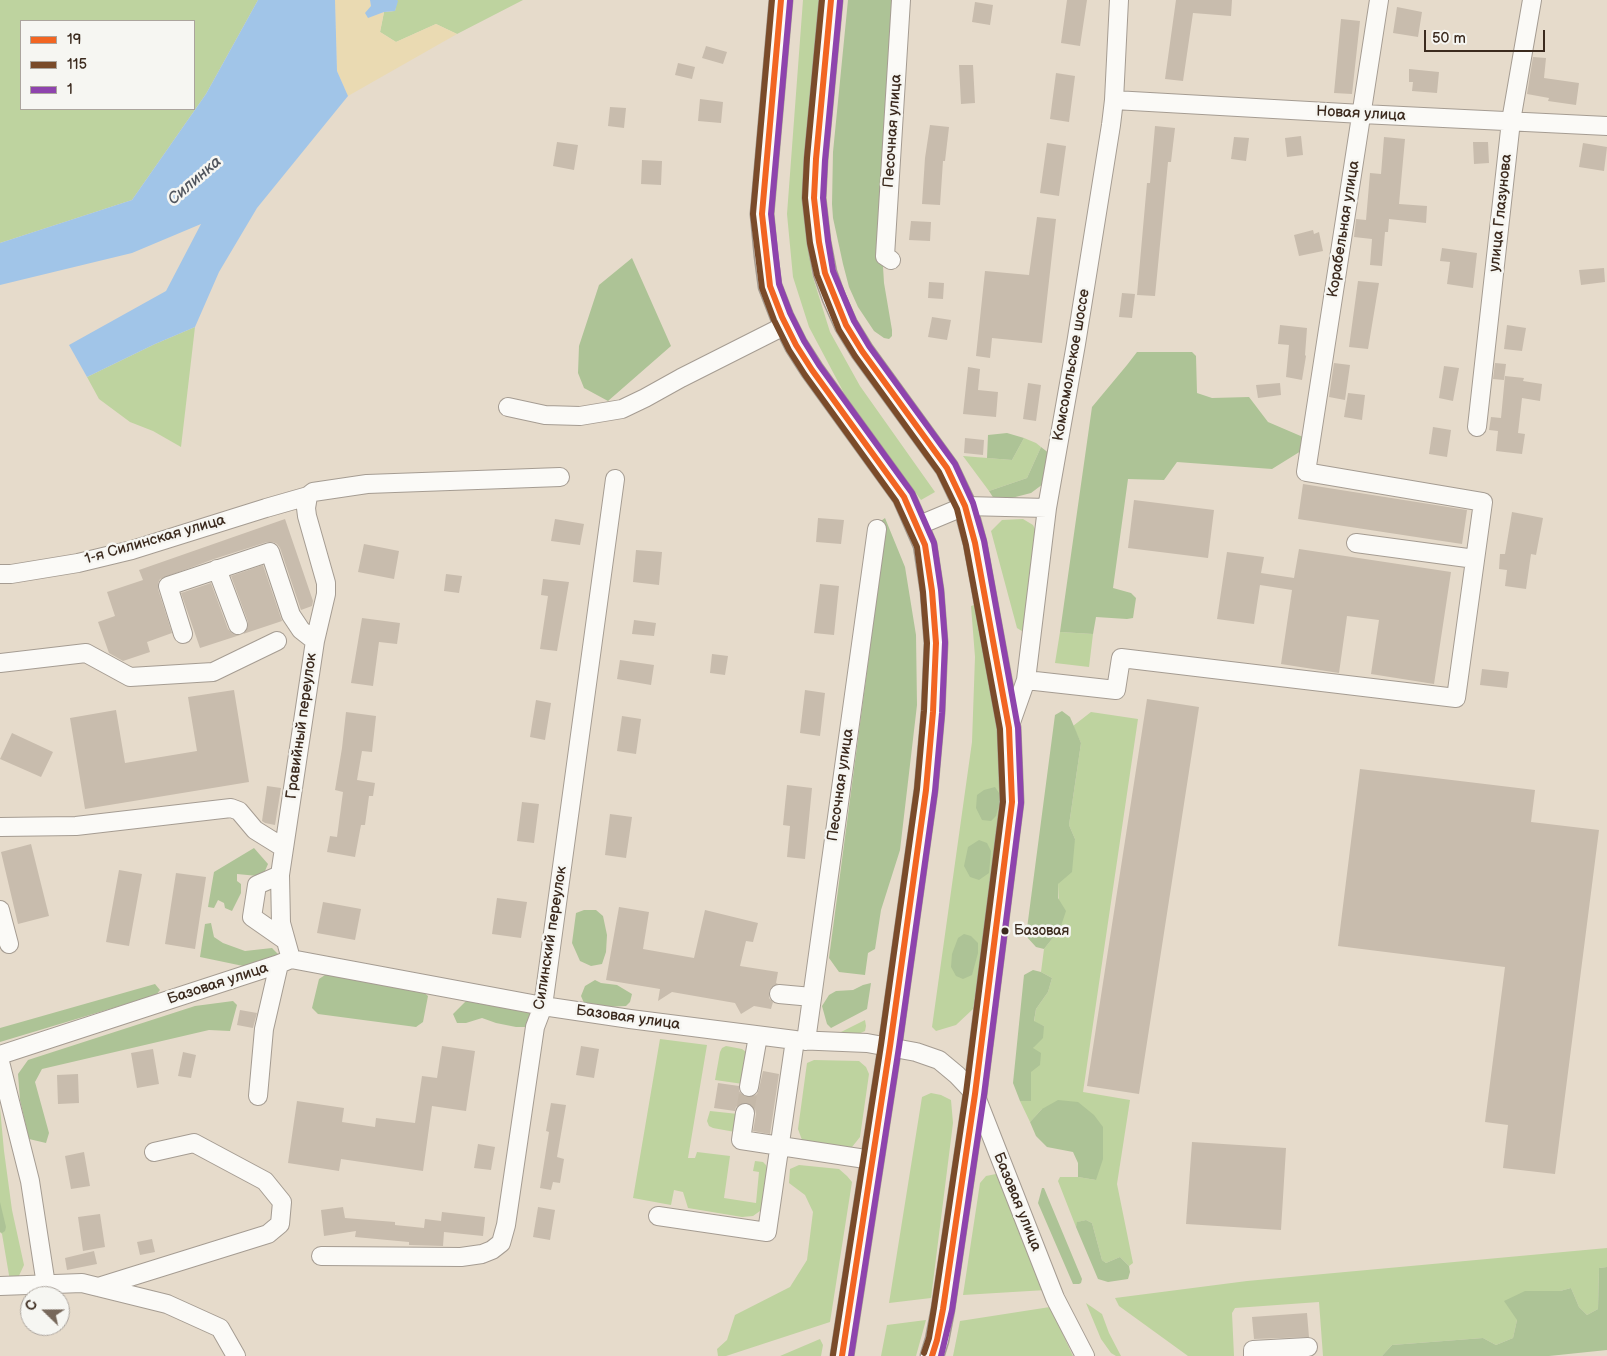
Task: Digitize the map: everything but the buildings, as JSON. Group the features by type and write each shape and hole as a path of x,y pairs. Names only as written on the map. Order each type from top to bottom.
{"main road":[{"path":"781,0 762,214 770,286 796,345 904,497 925,545 932,591 936,644 934,712 926,790 890,1046 842,1356"},
{"name":"Комсомольское шоссе","path":"831,0 814,198 825,273 846,325 862,351 947,468 965,506 975,543 1009,728 1012,802 974,1094 942,1309 937,1340 932,1356"}],"street":[{"name":"Песочная улица","path":"891,260 885,256 901,0"},
{"name":"Корабельная улица","path":"1379,0 1306,472 1483,502 1476,559"},
{"name":"улица Глазунова","path":"1477,427 1511,121 1532,0"},
{"name":"Комсомольское шоссе","path":"1009,728 1026,680 1047,508 1076,344 1114,100 1119,1"},
{"name":"Новая улица","path":"1114,100 1607,126"},
{"path":"508,407 545,415 580,416 622,409 786,324"},
{"name":"1-я Силинская улица","path":"0,574 11,574 78,562 132,550 308,496 313,492 367,484 560,477"},
{"name":"Силинский переулок","path":"321,1256 461,1257 482,1254 492,1250 501,1243 506,1224 535,1027 543,1006 615,479"},
{"name":"Гравийный переулок","path":"285,961 286,940 281,923 280,875 315,641 326,594 326,583 306,516 308,496"},
{"path":"917,526 965,506 1047,508"},
{"name":"Песочная улица","path":"658,1216 767,1232 780,1147 800,1041 812,997 877,529"},
{"path":"1026,680 1116,690 1121,658 1456,698 1476,559 1356,543"},
{"path":"183,634 168,586 270,552 291,616 301,630 315,641"},
{"path":"217,569 238,625"},
{"path":"0,663 86,653 130,677 213,672 277,642"},
{"path":"0,827 76,826 231,808 239,811 255,830 284,848"},
{"path":"280,875 257,885 252,917 286,940"},
{"path":"0,910 9,944"},
{"path":"258,1096 264,1029 285,961"},
{"name":"Базовая улица","path":"0,1055 285,961 543,1006 758,1036 800,1041 867,1043 916,1052 939,1060 957,1075 974,1094 1056,1298 1085,1356"},
{"path":"778,994 812,997"},
{"path":"749,1087 758,1036"},
{"path":"0,1062 30,1181 46,1285"},
{"path":"745,1113 741,1140 872,1160"},
{"path":"98,1287 268,1234 280,1224 282,1202 265,1181 194,1143 154,1152"},
{"path":"0,1286 82,1283 167,1304 220,1328 236,1356"},
{"path":"1253,1356 1252,1350 1308,1346"}],"green space":[{"path":"0,0 258,0 206,94 195,110 195,20 20,20 20,110 195,110 132,200 0,243"},
{"path":"397,0 523,0 457,34 436,24 396,42 380,32 384,12 395,11"},
{"path":"803,0 821,0 807,158 804,215 812,274 830,332 860,386 935,492 921,500 844,393 809,327 793,277 787,214"},
{"path":"848,0 896,0 881,233 884,283 892,330 892,336 889,339 874,331 858,307 849,287 833,218 833,152"},
{"path":"632,258 671,346 608,401 584,388 578,373 579,346 599,285"},
{"path":"195,327 181,447 153,431 130,422 99,399 87,377"},
{"path":"1137,352 1192,352 1196,356 1197,393 1212,398 1249,397 1268,422 1303,437 1301,451 1272,469 1177,462 1164,480 1128,479 1113,588 1131,593 1136,598 1133,618 1096,617 1093,634 1060,632 1092,407"},
{"path":"1007,433 1024,438 1012,460 987,458 988,435"},
{"path":"1024,438 1041,447 1027,478 989,491 963,456 1012,460"},
{"path":"1041,447 1050,454 1043,484 1031,493 996,502 989,491 1027,478"},
{"path":"885,518 905,567 916,635 917,705 900,850 881,910 875,949 868,953 865,975 839,972 829,958 874,618 881,521"},
{"path":"1023,519 1033,525 1038,535 1025,633 1017,628 991,531 1002,520"},
{"path":"977,604 997,705 1004,804 973,1009 956,1025 936,1031 932,1027 972,742 975,657 971,606"},
{"path":"1060,632 1093,634 1089,667 1055,663"},
{"path":"1062,711 1070,717 1081,743 1069,825 1075,839 1072,872 1058,884 1058,898 1066,911 1060,929 1044,949 1036,947 1026,936 1055,715"},
{"path":"1091,712 1138,719 1083,1092 1130,1100 1117,1184 1133,1263 1129,1266 1120,1257 1106,1263 1102,1260 1092,1223 1086,1220 1078,1222 1076,1227 1058,1181 1060,1177 1096,1180 1042,1109 1030,1122 1020,1101 1031,1101 1033,1048 1044,1026 1034,1022 1036,1009 1048,992 1052,978 1041,972 1044,949 1060,929 1058,884 1075,839 1069,825 1081,743 1073,726"},
{"path":"995,787 999,793 1000,801 996,816 991,821 982,820 976,808 977,795 984,790"},
{"path":"979,840 987,843 991,851 989,873 979,880 970,877 964,866 968,847"},
{"path":"254,848 268,864 265,871 258,876 237,874 237,881 241,884 241,893 232,911 225,908 224,903 218,900 214,908 208,907 214,872"},
{"path":"584,910 596,910 603,916 607,935 606,952 602,964 591,966 580,961 572,943 576,913"},
{"path":"211,923 214,937 223,943 245,951 272,948 278,954 275,959 248,967 200,957 205,924"},
{"path":"964,934 971,936 978,943 978,953 972,975 963,979 956,976 951,967 952,954 958,938"},
{"path":"1033,970 1052,978 1048,992 1036,1009 1034,1021 1044,1026 1043,1038 1033,1048 1041,1053 1040,1065 1031,1072 1031,1101 1020,1101 1013,1083 1024,975"},
{"path":"328,973 421,990 428,996 423,1022 416,1027 318,1014 312,1008 319,979"},
{"path":"595,980 601,983 617,985 632,994 630,1002 626,1006 605,1007 584,1003 581,996 585,986"},
{"path":"871,983 867,1009 831,1028 827,1024 822,1006 829,995 836,991 853,990"},
{"path":"155,984 160,990 156,995 0,1042 0,1028"},
{"path":"467,1000 530,1011 530,1022 527,1027 496,1023 482,1018 466,1023 457,1023 453,1014"},
{"path":"233,1001 237,1005 230,1031 209,1030 42,1069 35,1082 49,1133 46,1143 29,1139 20,1100 18,1074 28,1060 195,1006"},
{"path":"865,1020 865,1031 856,1035 839,1033"},
{"path":"660,1039 707,1045 688,1158 695,1158 697,1152 730,1156 724,1198 756,1203 759,1172 753,1171 755,1161 763,1162 768,1171 763,1206 753,1216 742,1217 688,1208 683,1192 674,1190 671,1205 633,1198"},
{"path":"726,1046 742,1049 746,1052 743,1084 715,1080 720,1052"},
{"path":"814,1060 859,1061 866,1067 869,1074 860,1137 852,1147 840,1149 812,1145 802,1140 798,1129 807,1063"},
{"path":"931,1093 951,1100 953,1123 931,1298 889,1303 922,1097"},
{"path":"1058,1100 1078,1102 1094,1115 1103,1127 1103,1159 1096,1180 1078,1177 1078,1163 1073,1152 1047,1147 1036,1136 1030,1122 1042,1109"},
{"path":"0,1108 12,1210 24,1265 17,1280 10,1281 2,1234 0,1232"},
{"path":"710,1111 738,1114 735,1132 709,1126 707,1121"},
{"path":"799,1165 839,1169 852,1182 830,1322 726,1356 718,1356 717,1349 727,1340 735,1315 790,1287 807,1260 813,1212 805,1195 789,1183 790,1169"},
{"path":"996,1174 1001,1180 1046,1290 963,1295 980,1183 986,1176"},
{"path":"1042,1188 1044,1188 1082,1279 1079,1284 1073,1284 1038,1203"},
{"path":"0,1202 6,1227 2,1233 0,1232"},
{"path":"1086,1220 1092,1223 1102,1260 1106,1263 1120,1257 1129,1266 1128,1279 1108,1282 1098,1279 1076,1227 1077,1222"},
{"path":"1607,1248 1607,1267 1599,1268 1598,1309 1587,1315 1579,1307 1571,1288 1560,1291 1517,1320 1513,1338 1496,1345 1483,1338 1392,1345 1382,1356 1323,1356 1319,1302 1235,1308 1232,1313 1234,1356 1188,1356 1119,1306 1115,1298 1247,1281"},
{"path":"1607,1267 1607,1350 1549,1356 1382,1356 1392,1345 1483,1338 1496,1345 1513,1338 1517,1320 1504,1301 1525,1291 1560,1291 1571,1288 1579,1307 1587,1315 1598,1309 1599,1268"},
{"path":"1086,1303 1102,1314 1121,1356 1111,1353 1101,1339"},
{"path":"1050,1307 1073,1356 953,1356 960,1321"},
{"path":"926,1320 916,1356 881,1356 887,1325"},
{"path":"820,1339 823,1345 821,1356 780,1356"}],"sand":[{"path":"335,0 370,0 371,6 368,17 384,12 380,32 396,42 436,24 457,34 348,96 337,71"}],"water":[{"name":"Силинка","path":"258,0 335,0 337,71 348,96 257,208 219,272 195,327 87,377 69,345 166,291 201,224 132,253 0,285 0,243 132,200 206,94"},
{"path":"370,0 398,1 395,11 384,12 368,18 365,13 371,6"}],"tunnel":[{"path":"745,1113 749,1087"}],"transit line":[{"name":"115","path":"772,0 753,214 762,288 774,320 789,350 896,501 917,547 927,643 924,711 917,789 881,1045 833,1355"},
{"name":"19","path":"781,0 762,214 770,286 782,317 796,345 904,497 925,545 932,591 936,643 933,712 926,790 890,1046 842,1356"},
{"name":"115","path":"822,0 805,198 810,243 817,275 839,330 855,356 939,472 957,509 966,545 1000,729 1003,802 966,1093 934,1308 929,1338 924,1353"},
{"name":"19","path":"831,0 814,198 825,273 846,325 862,351 947,468 965,506 975,543 1009,728 1012,802 975,1094 943,1309 932,1356"},
{"name":"1","path":"790,1 771,214 779,284 790,313 819,365 912,493 934,543 941,590 945,642 942,713 935,791 899,1047 851,1356"},
{"name":"1","path":"840,1 823,198 833,271 854,321 869,346 955,464 973,503 984,541 1018,728 1021,803 984,1095 952,1310 941,1356"}],"place":[{"name":"Базовая","path":"1005,931"}]}
